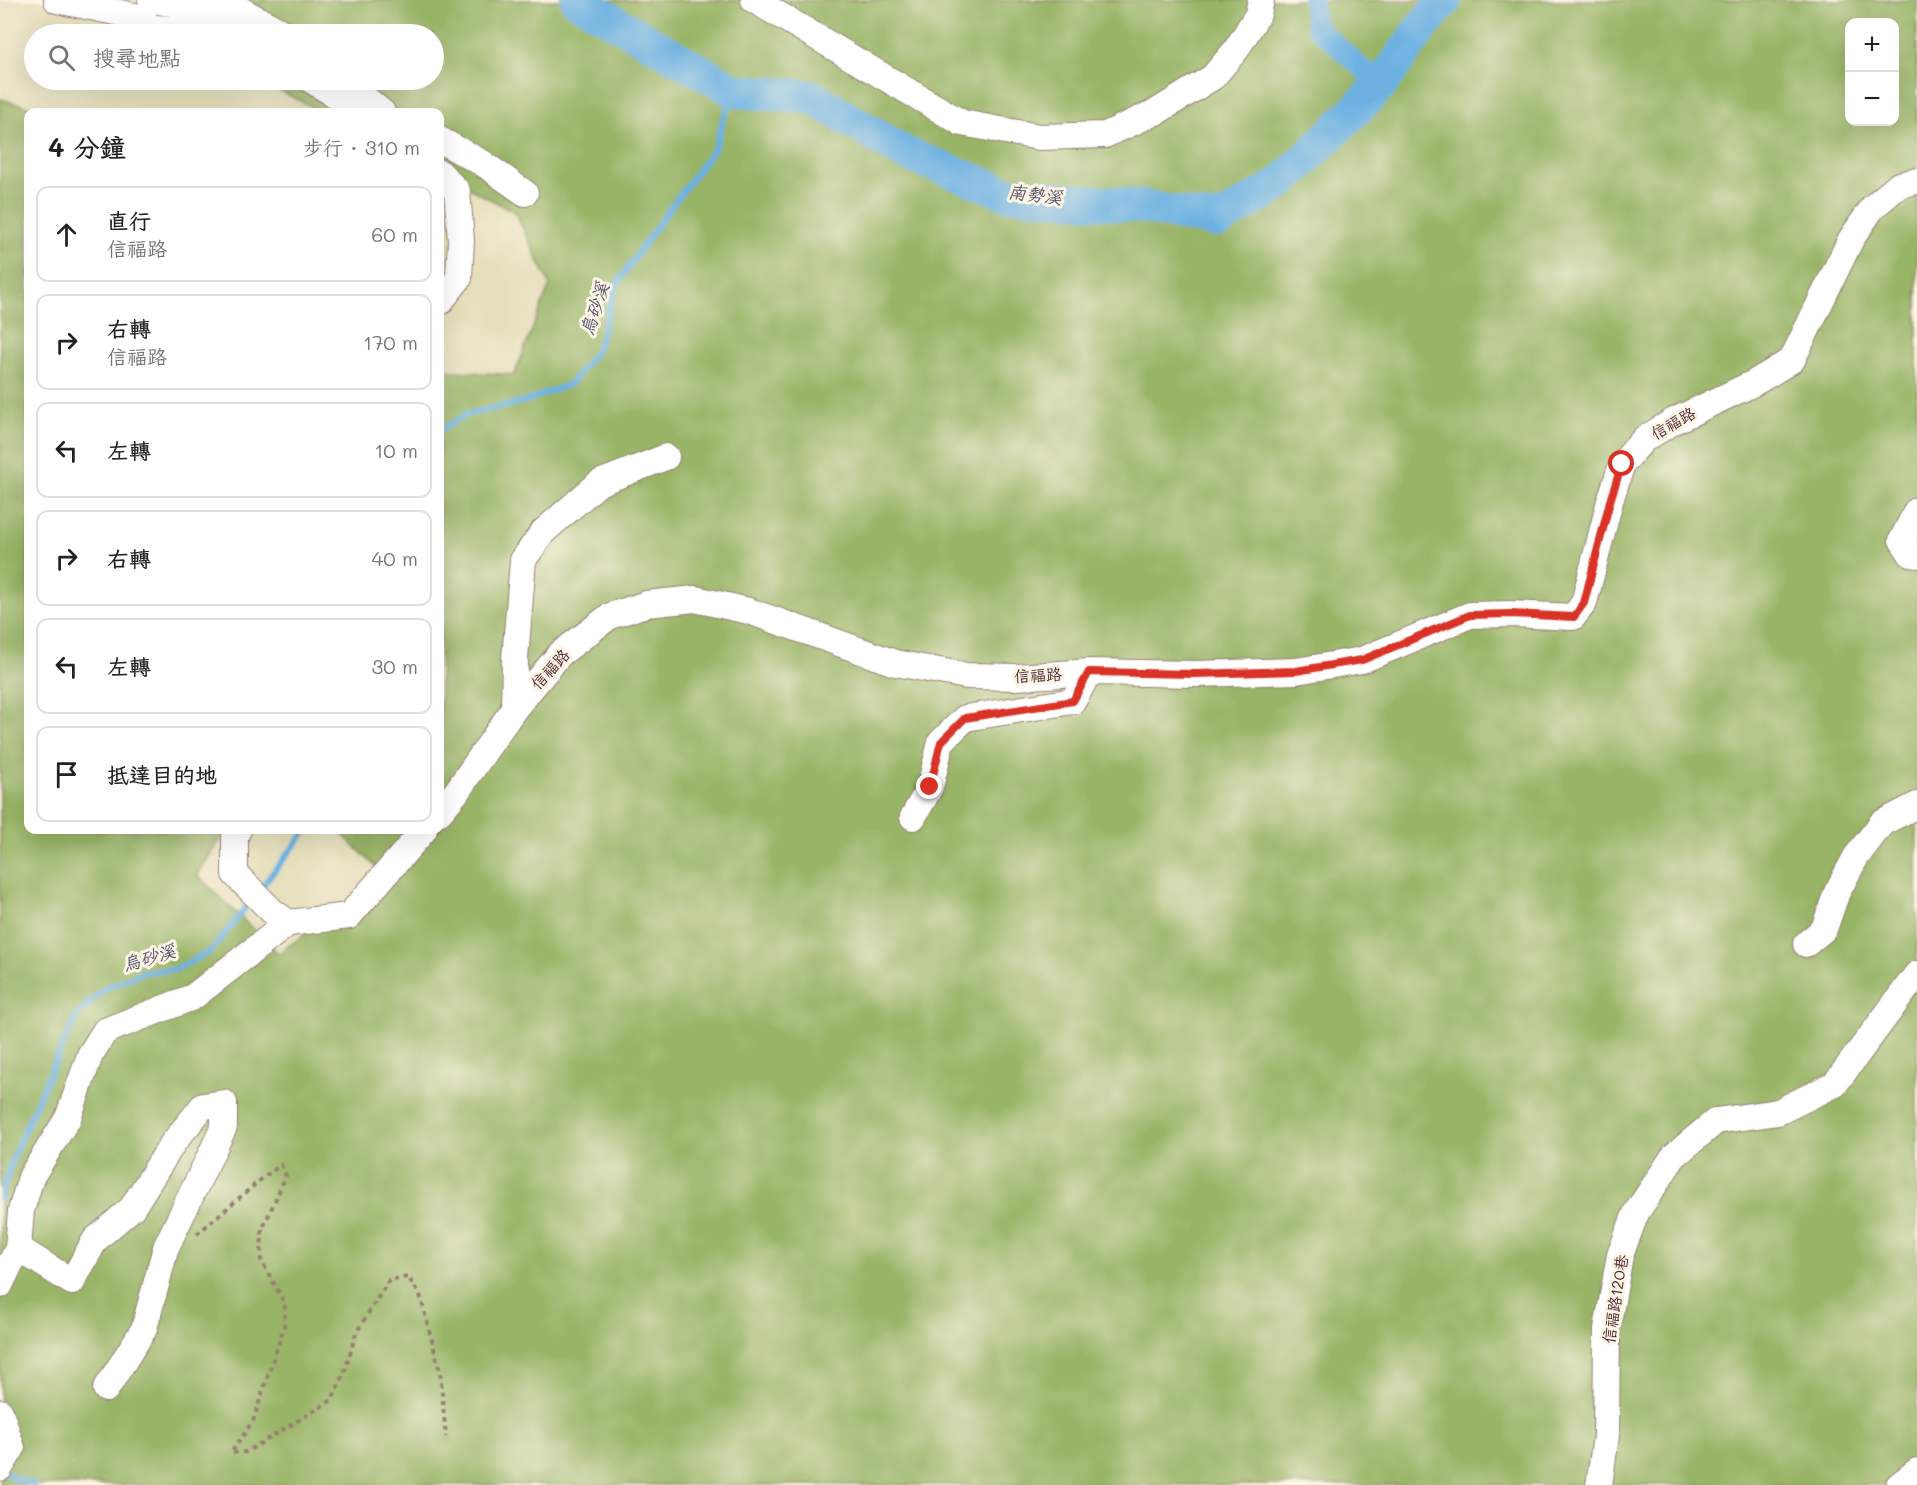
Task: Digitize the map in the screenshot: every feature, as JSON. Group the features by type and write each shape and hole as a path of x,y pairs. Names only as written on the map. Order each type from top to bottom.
{"street":[{"path":"57,0 139,17 147,24"},
{"path":"151,0 237,8 267,24"},
{"path":"754,0 962,123 1039,137 1105,135 1158,111 1213,77 1236,50 1258,14 1261,0"},
{"path":"327,90 367,108"},
{"path":"353,90 372,108"},
{"path":"444,142 484,164 525,193"},
{"path":"444,177 457,191 461,240 459,278 444,297"},
{"name":"信福路","path":"444,807 514,709 560,654 610,616 646,604 695,599 749,611 895,663 967,676 1017,677 1089,672 1196,674 1296,671 1362,660 1470,615 1574,617 1584,603 1610,501 1622,464 1644,439 1674,421 1754,383 1792,360 1851,239 1874,207 1899,185 1917,181"},
{"path":"514,709 515,659 523,560 543,532 599,483 666,457"},
{"path":"1917,510 1902,540 1911,554 1917,555"},
{"path":"913,817 930,787 941,742 965,718 1073,701 1089,672"},
{"path":"1806,944 1824,928 1837,892 1856,857 1882,823 1917,805"},
{"path":"236,834 235,874 272,911 288,923"},
{"path":"0,1285 18,1248 21,1211 31,1177 68,1118 90,1055 105,1031 193,997 288,923 349,916 421,834"},
{"name":"信福路120巷","path":"1599,1485 1606,1436 1607,1329 1620,1255 1636,1213 1674,1156 1716,1121 1778,1112 1835,1084 1917,974"},
{"path":"18,1248 72,1282 95,1240 132,1208 173,1143 203,1106 224,1103 224,1127 166,1247 144,1329 106,1389"},
{"path":"0,1412 12,1448 0,1468"},
{"path":"1899,1485 1917,1471"}],"path":[{"path":"166,1247 200,1233 265,1176 281,1165 286,1176 262,1230 261,1260 285,1304 284,1327 253,1421 231,1453 246,1452 332,1400 344,1374 356,1334 372,1306 389,1280 408,1277 420,1295 440,1371 446,1437"}],"green space":[{"path":"160,0 1917,0 1917,1485 0,1485 0,99 34,108 24,108 24,834 223,834 197,875 278,953 387,878 342,834 444,834 444,370 514,375 550,285 515,212 444,175 444,108 314,108 279,90 444,90 444,24 163,24"}],"waterway":[{"name":"南勢溪","path":"577,0 735,91 812,97 904,153 1009,194 1139,206 1218,221 1280,184 1381,85 1423,26 1445,0"},
{"path":"1312,0 1316,27 1381,85"},
{"name":"烏砂溪","path":"444,428 468,414 526,401 570,384 597,350 616,286 715,147 735,91"},
{"name":"烏砂溪","path":"259,890 304,834"},
{"name":"烏砂溪","path":"0,1199 14,1154 77,1015 105,988 143,972 176,969 211,951 253,898"},
{"path":"5,1472 34,1485"}],"route":[{"path":"930,787 941,742 965,718 1073,701 1089,672 1196,674 1296,671 1362,660 1470,615 1574,617 1584,603 1610,501 1622,464"}]}
